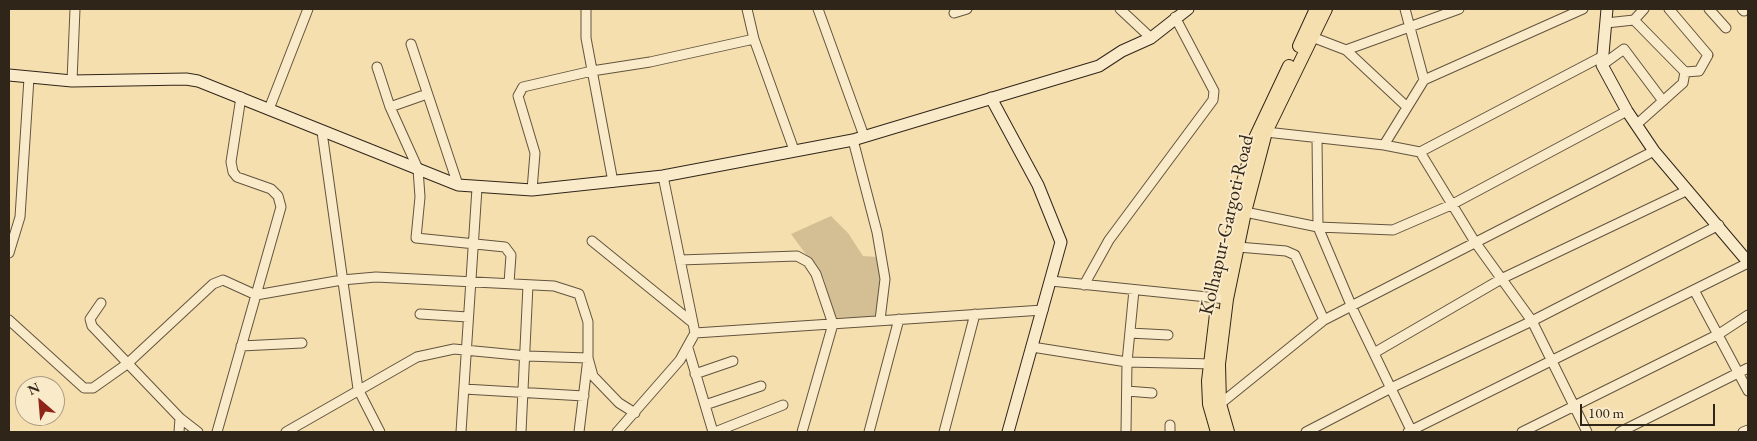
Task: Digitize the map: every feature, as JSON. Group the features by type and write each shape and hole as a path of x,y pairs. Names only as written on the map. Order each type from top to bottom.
{"main road":[{"path":"9,75 72,81 186,79 269,109 322,132 458,185 477,188 532,190 663,176 858,138 1098,66 1151,38 1185,9"},
{"path":"1217,432 1209,404 1223,298 1241,189 1255,138 1316,9"},
{"name":"Kolhapur-Gargoti Road","path":"1223,298 1266,132 1326,9"},
{"path":"1608,9 1603,61 1627,111 1654,150 1748,262"},
{"path":"991,98 1017,145 1056,226 1061,242 1008,432"},
{"path":"1214,364 1220,404 1228,432"}],"street":[{"path":"72,81 75,9"},
{"path":"269,109 308,9"},
{"path":"586,9 586,38 613,182"},
{"path":"747,9 754,39 794,150"},
{"path":"818,9 858,138 877,232 885,279 880,320"},
{"path":"954,13 966,9"},
{"path":"1120,9 1151,38"},
{"path":"1405,9 1424,80"},
{"path":"1346,50 1459,9"},
{"path":"1384,145 1424,80 1583,9"},
{"path":"1606,23 1634,20 1644,9"},
{"path":"1634,20 1685,72 1699,71 1708,55 1668,9"},
{"path":"1709,9 1726,28"},
{"path":"1084,285 1109,240 1213,100 1214,91 1174,17"},
{"path":"1312,37 1346,50 1407,107"},
{"path":"532,190 534,154 518,96 523,87 592,71 650,62 754,39"},
{"path":"411,44 458,185"},
{"path":"1266,132 1384,145 1420,152 1624,49 1663,101"},
{"path":"377,67 390,107 418,169 420,197 416,238 505,247 510,255 509,283"},
{"path":"1636,125 1683,83 1685,72"},
{"path":"9,251 20,217 29,78"},
{"path":"390,107 427,94"},
{"path":"217,432 281,207 278,196 271,189 237,178 233,172 231,162 240,98"},
{"path":"1245,212 1318,227 1393,230 1451,205 1627,111"},
{"path":"322,132 358,389 380,432"},
{"path":"1317,138 1318,227 1351,306 1410,432 1748,262"},
{"path":"1220,404 1324,320 1654,150"},
{"path":"1420,152 1475,242 1503,278 1532,321 1587,432"},
{"path":"617,432 688,348 696,333 663,176"},
{"path":"461,432 477,188"},
{"path":"1374,353 1503,278 1688,190"},
{"path":"1306,432 1390,388 1532,321 1719,226"},
{"path":"592,241 693,323"},
{"path":"1238,246 1286,251 1295,255 1324,320"},
{"path":"680,260 797,256 808,262 816,274 833,324 802,432"},
{"path":"9,320 84,388 93,388 127,364 213,284 223,280 256,295 342,280 376,277 554,286 579,294 588,322 588,358 579,432"},
{"path":"1051,281 1223,298"},
{"path":"521,432 528,285"},
{"path":"1126,432 1127,362 1134,290"},
{"path":"1694,290 1748,391"},
{"path":"101,303 90,319 92,326 180,418 198,432"},
{"path":"696,333 1043,310"},
{"path":"420,314 468,317"},
{"path":"944,432 975,314"},
{"path":"1522,432 1719,334 1748,315"},
{"path":"869,432 899,319"},
{"path":"1130,334 1168,335"},
{"path":"241,346 302,344"},
{"path":"1032,347 1127,362 1214,364"},
{"path":"688,348 714,432 783,405"},
{"path":"286,432 358,389 417,357 454,349 588,358"},
{"path":"588,358 593,376 619,403 635,413"},
{"path":"695,374 733,361"},
{"path":"1620,432 1748,368"},
{"path":"705,405 761,386"},
{"path":"464,389 584,396"},
{"path":"1127,391 1152,392"},
{"path":"179,432 180,418"},
{"path":"1743,432 1748,430"}],"shaded area":[{"path":"831,216 848,233 863,256 877,257 881,279 875,317 834,318 824,279 791,234"}]}
